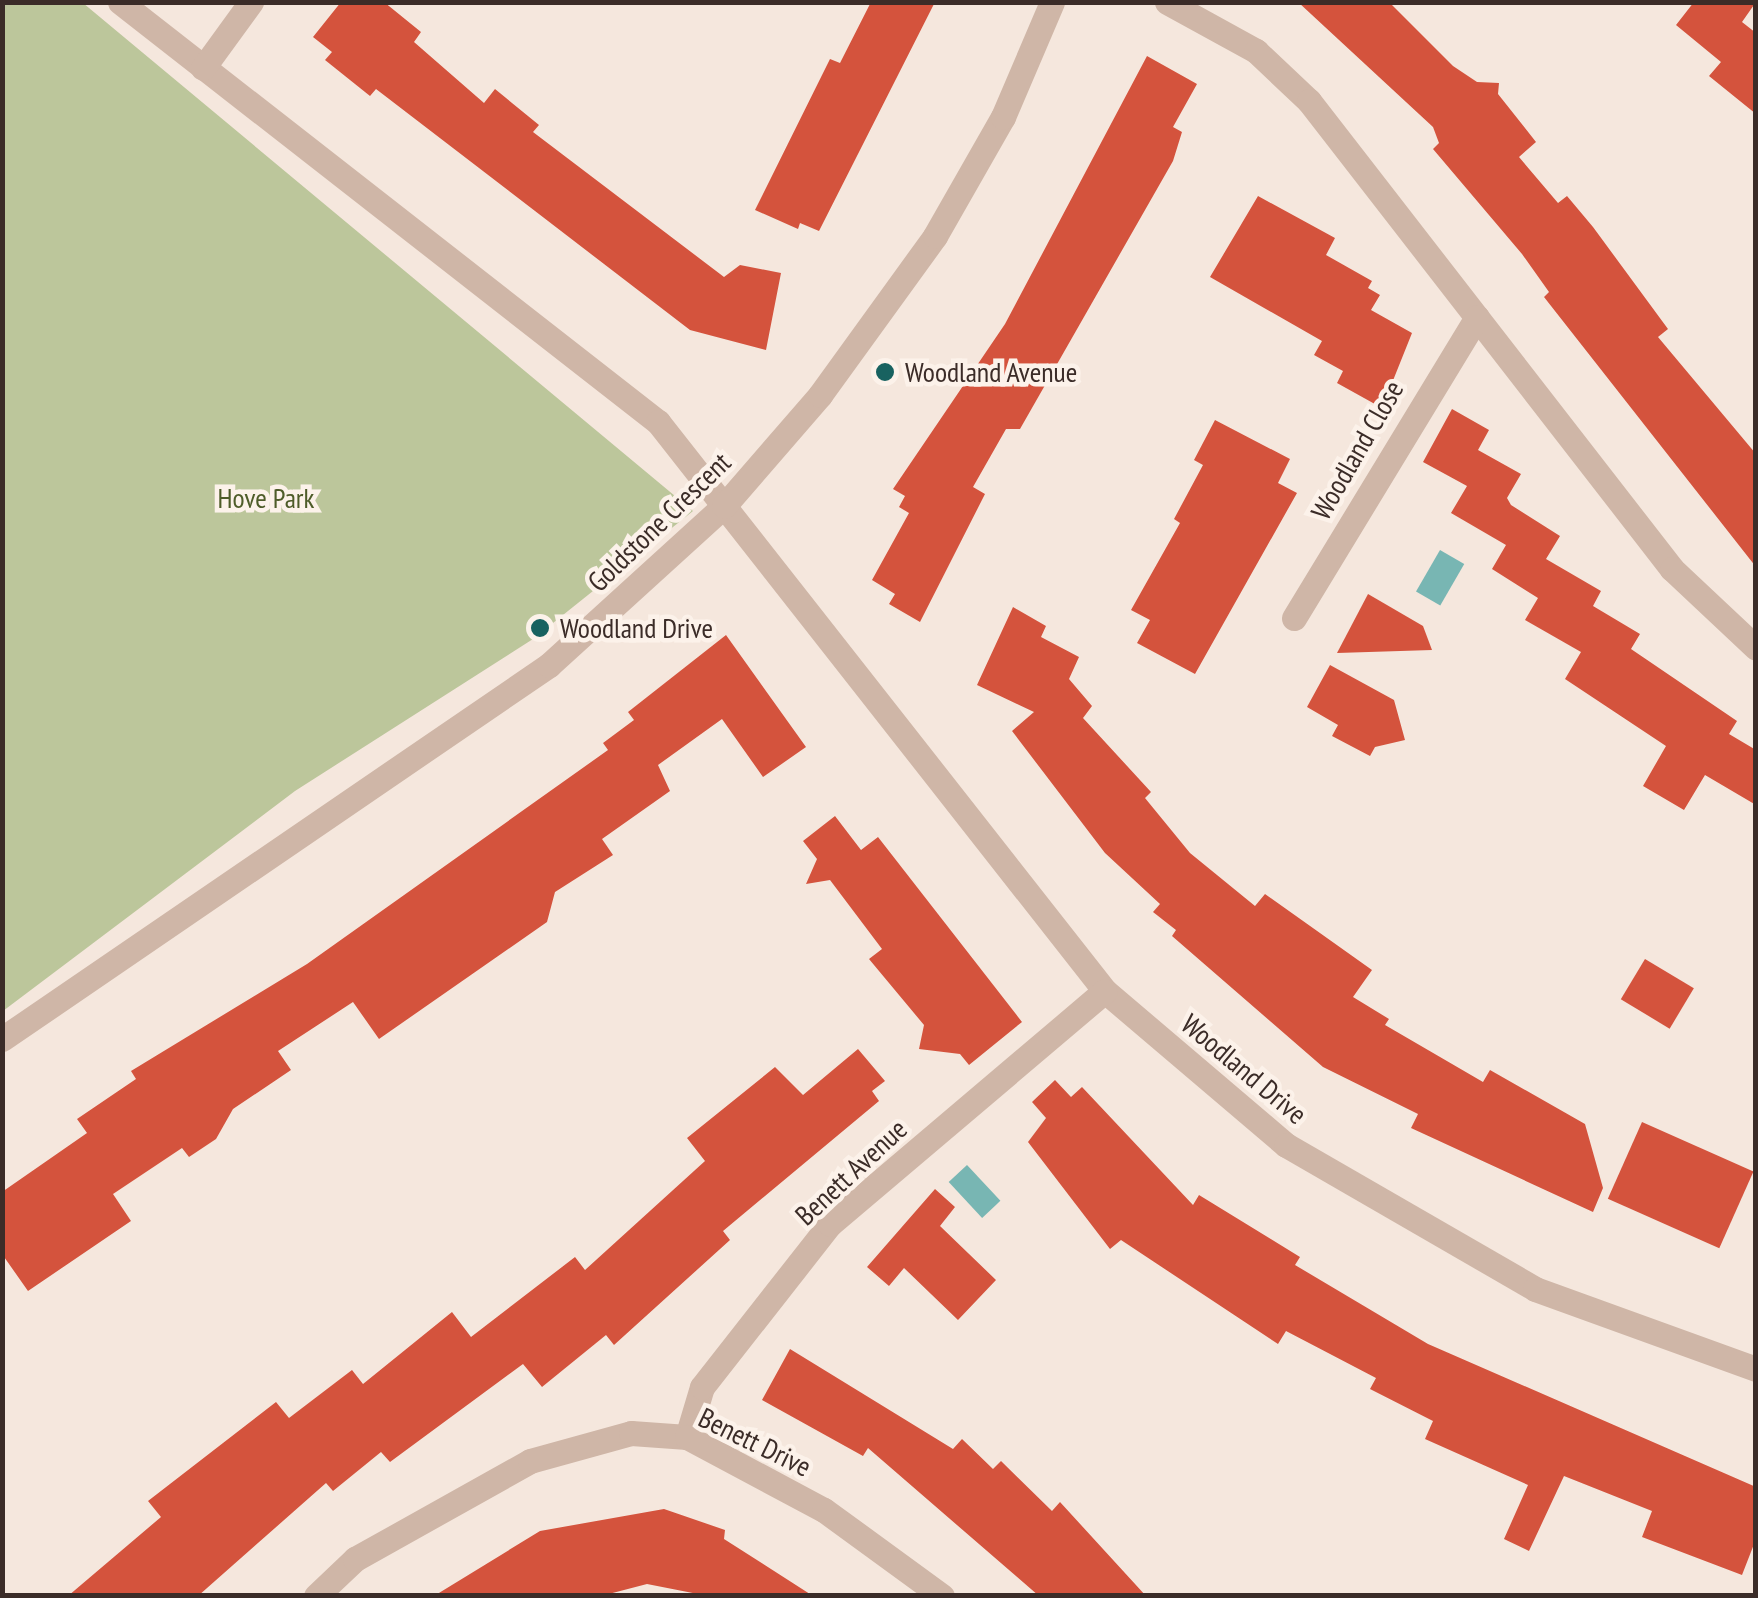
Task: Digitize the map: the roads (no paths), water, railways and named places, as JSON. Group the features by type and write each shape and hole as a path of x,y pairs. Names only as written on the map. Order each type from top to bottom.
{"street":[{"name":"Woodland Drive","path":"120,2 658,422 1105,991 1286,1145 1535,1288 1756,1369"},
{"path":"203,68 251,2"},
{"name":"Goldstone Crescent","path":"2,1039 549,665 724,506 820,395 936,236 1002,117 1052,2"},
{"path":"1167,2 1222,29 1283,74 1672,569 1756,648"},
{"name":"Woodland Close","path":"1294,618 1477,317"},
{"name":"Benett Avenue","path":"687,1436 702,1387 830,1224 1105,991"},
{"name":"Benett Drive","path":"316,1596 355,1560 530,1461 631,1432 687,1436 824,1510 942,1596"}],"water":[{"path":"1440,550 1464,564 1440,606 1416,592"},
{"path":"967,1165 1000,1201 982,1218 949,1182"}],"place":[{"name":"Woodland Avenue","path":"885,372"},
{"name":"Woodland Drive","path":"540,628"}],"park label":[{"name":"Hove Park","path":"266,498"}]}
